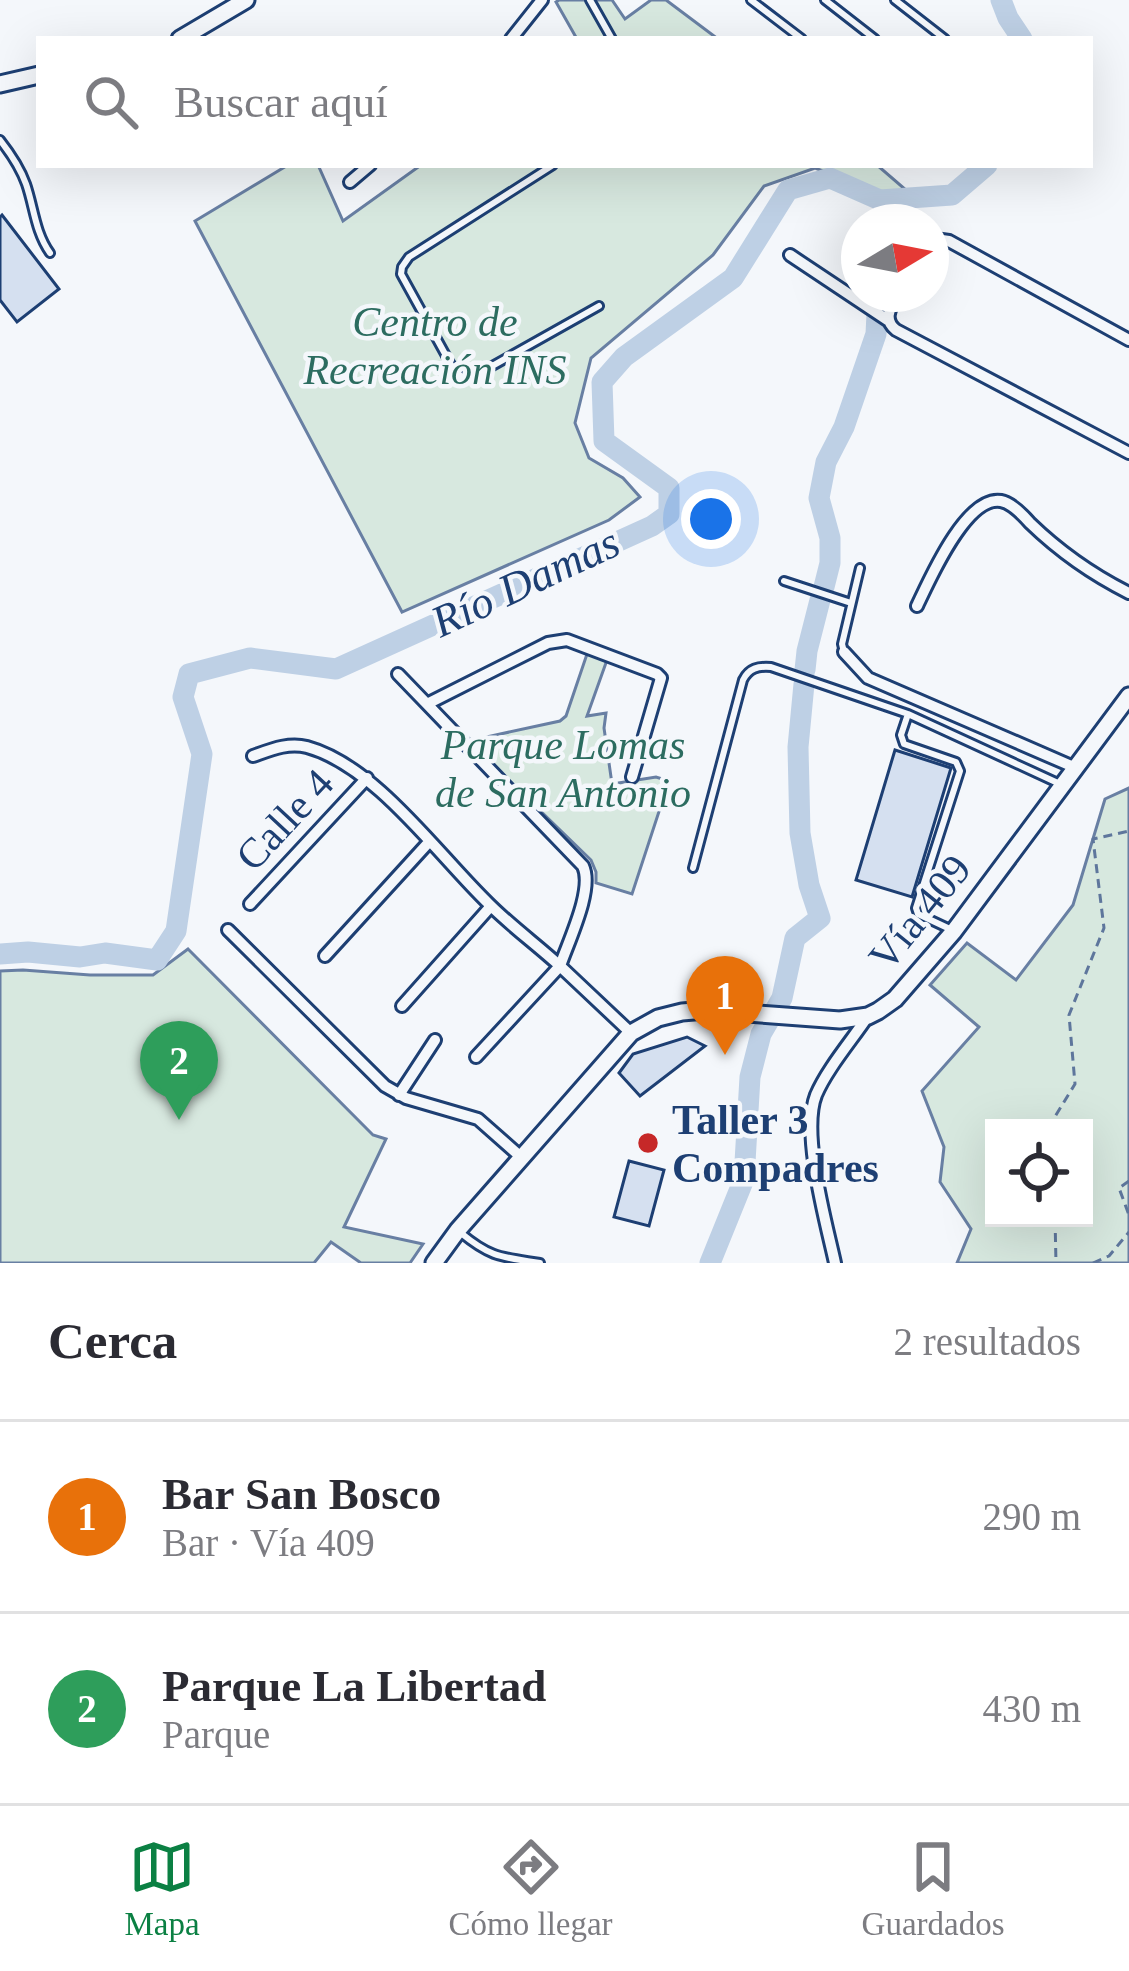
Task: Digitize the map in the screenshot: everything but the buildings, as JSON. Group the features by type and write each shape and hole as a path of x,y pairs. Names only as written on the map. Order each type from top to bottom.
{"street":[{"path":"185,36 246,0"},
{"path":"513,36 542,0"},
{"path":"0,84 36,76"},
{"path":"350,182 366,168"},
{"path":"949,242 1129,340"},
{"path":"790,255 896,330 1129,453"},
{"path":"886,319 889,312"},
{"path":"917,606 943,551 975,512 1000,500 1014,507 1065,555 1129,593"},
{"path":"428,704 548,644 567,640 661,679 632,777"},
{"path":"844,652 868,678 1076,768"},
{"path":"398,674 586,872 586,886 560,966 476,1058"},
{"name":"Vía 409","path":"434,1263 631,1033 682,1012 840,1020 868,1016 895,999 954,931 1129,696"},
{"path":"253,756 302,745 337,758 367,778 491,906 631,1033"},
{"name":"Calle 4","path":"250,904 367,778"},
{"path":"325,956 429,842"},
{"path":"402,1006 491,906"},
{"path":"228,930 385,1086 399,1095 478,1119 521,1157"},
{"path":"835,1263 819,1186 812,1111 817,1092 868,1016"},
{"path":"399,1095 435,1040"}],"lane":[{"path":"590,0 610,36"},
{"path":"751,0 798,36"},
{"path":"824,0 871,36"},
{"path":"895,0 941,36"},
{"path":"0,140 17,163 50,253"},
{"path":"548,168 409,256 401,274 455,372 464,378 599,306"},
{"path":"844,652 860,568"},
{"path":"784,581 851,603"},
{"path":"694,868 747,672 760,666 908,714 1063,785"},
{"path":"908,714 901,735 904,744 956,762 960,771 916,908 918,914 954,931"},
{"path":"458,1230 495,1256 540,1263"}],"path":[{"path":"1054,1119 1075,1084 1069,1015 1104,928 1094,839 1129,831"},
{"path":"1129,1181 1119,1188 1129,1215"},
{"path":"1055,1227 1056,1263"},
{"path":"1094,1263 1109,1256 1129,1232"}],"green space":[{"path":"612,0 625,19 651,0 666,0 714,36 575,36 556,2"},
{"name":"Centro de Recreación INS","path":"283,168 319,168 343,221 417,168 815,168 764,186 713,255 591,358 575,423 589,458 623,478 640,497 609,520 402,612 195,221"},
{"name":"Centro de Recreación INS","path":"815,168 880,168 906,190 881,192"},
{"name":"Parque Lomas de San Antonio","path":"587,654 607,660 587,716 606,713 612,784 656,777 669,781 632,894 596,883 591,860 468,741 560,721 566,716"},
{"path":"1129,788 1129,1263 957,1263 971,1229 940,1182 944,1147 922,1091 979,1027 930,985 967,943 1016,980 1073,905 1105,799"},
{"path":"188,949 373,1135 386,1139 344,1227 423,1244 410,1263 361,1263 331,1242 314,1263 0,1263 0,971 153,975"}],"waterway":[{"name":"Río Damas","path":"1001,0 1020,36"},
{"name":"Río Damas","path":"0,954 80,957 105,953 157,960 176,931 202,754 183,697 189,674 250,658 336,669 652,526 669,514 669,488 604,441 602,382 624,357 733,278 788,190 830,178 880,200 952,195 984,168"},
{"path":"824,587 830,538 819,498 826,462 844,427 876,334 877,312"},
{"path":"805,670 820,600"},
{"path":"710,1263 744,1179 750,1077 761,1034 782,998 795,938 820,918 800,833 798,747 804,684"}],"place":[{"name":"Bar San Bosco","path":"725,1055"},
{"name":"Parque La Libertad","path":"179,1120"},
{"name":"Taller 3 Compadres","path":"648,1143"}]}
